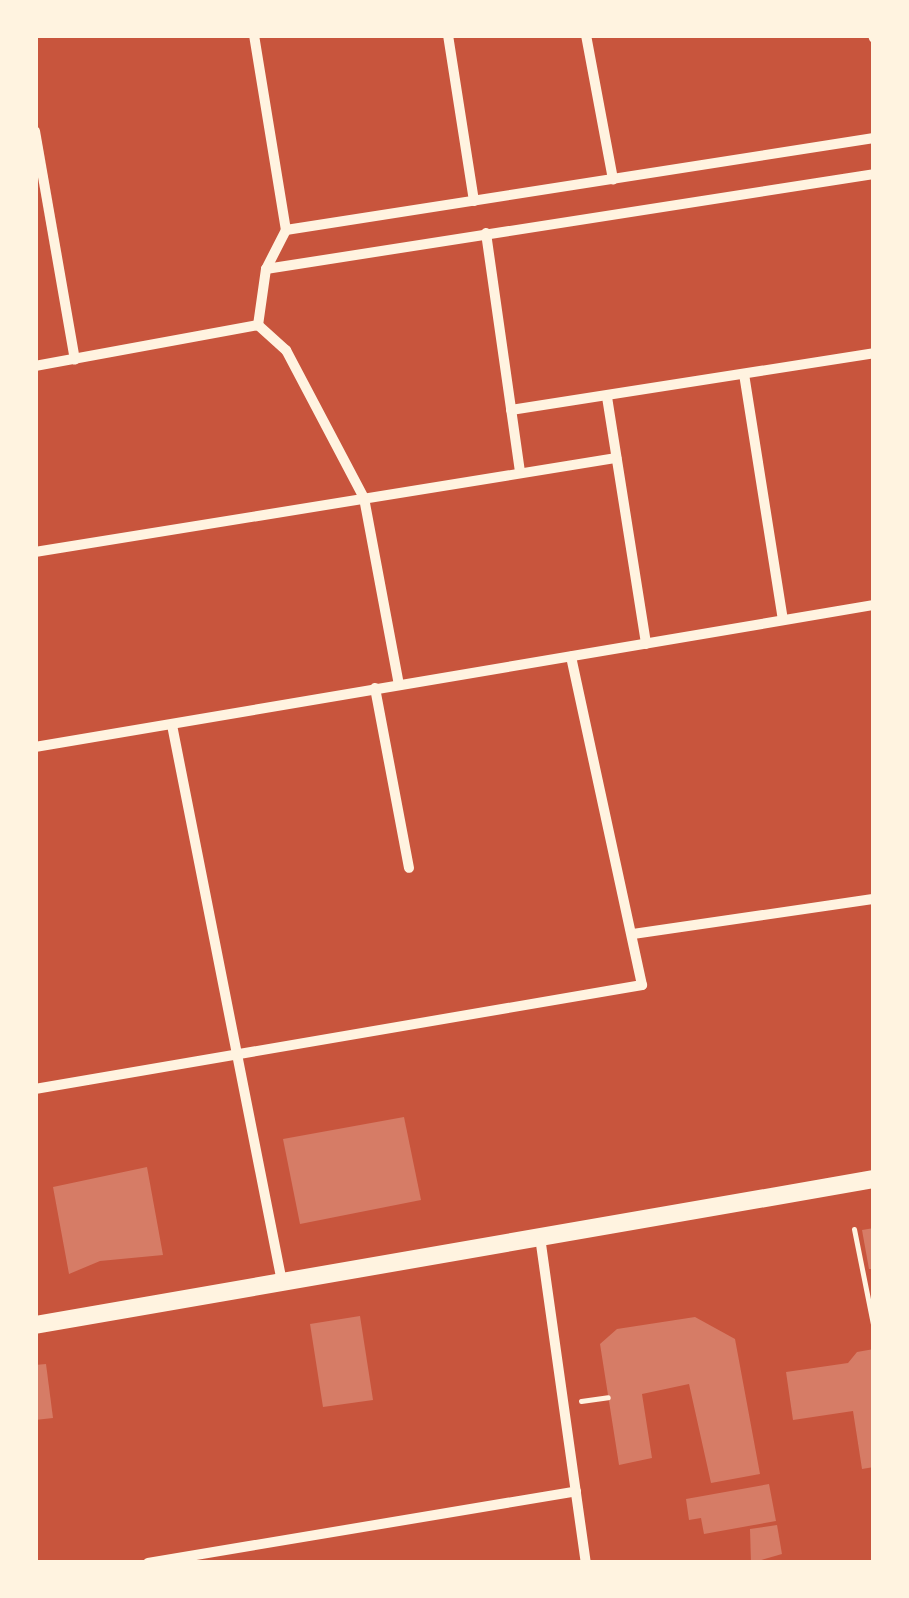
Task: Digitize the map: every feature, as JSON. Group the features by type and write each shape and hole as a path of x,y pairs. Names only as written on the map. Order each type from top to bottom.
{"street":[{"path":"254,35 286,230 266,269 258,325"},
{"path":"448,35 474,200"},
{"path":"586,35 614,179"},
{"path":"35,131 41,198 74,360"},
{"path":"286,230 874,138"},
{"path":"266,269 874,174"},
{"path":"486,233 520,472"},
{"path":"35,366 258,325"},
{"path":"258,325 286,350 364,498 398,685"},
{"path":"511,410 874,353"},
{"path":"744,374 783,620"},
{"path":"606,396 646,644"},
{"path":"35,552 616,458"},
{"path":"35,747 874,604"},
{"path":"35,1090 642,985 571,657"},
{"path":"375,688 409,868"},
{"path":"172,725 282,1282"},
{"path":"634,934 874,899"},
{"path":"35,1325 874,1179"},
{"path":"540,1237 586,1563"},
{"path":"148,1563 576,1491"}],"path":[{"path":"854,1229 874,1329"},
{"path":"563,1404 608,1398"}],"building":[{"path":"404,1117 421,1200 300,1224 283,1139"},
{"path":"147,1167 163,1255 100,1261 69,1274 53,1187"},
{"path":"874,1228 874,1269 869,1269 862,1230"},
{"path":"360,1316 373,1400 323,1407 310,1324"},
{"path":"695,1317 735,1339 760,1474 711,1483 689,1384 642,1394 652,1458 619,1465 600,1344 617,1329"},
{"path":"874,1349 874,1467 862,1469 853,1411 793,1420 786,1372 848,1363 857,1352"},
{"path":"46,1364 53,1418 35,1420 35,1365"},
{"path":"769,1484 776,1521 704,1534 701,1518 689,1520 686,1499"},
{"path":"777,1525 782,1554 751,1563 750,1529"}]}
